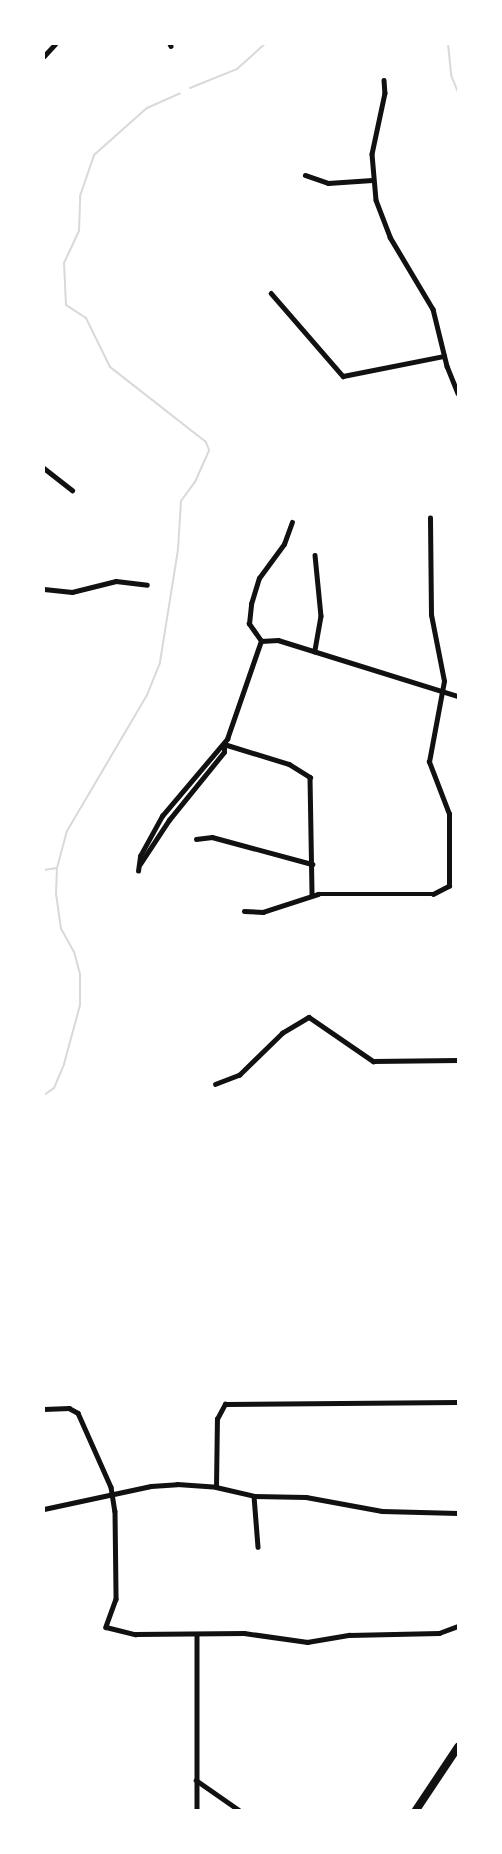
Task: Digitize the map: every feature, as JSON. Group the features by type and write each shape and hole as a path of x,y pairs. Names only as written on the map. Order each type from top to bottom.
{"main road":[{"path":"416,1810 459,1747"}],"street":[{"path":"44,56 56,44"},
{"path":"384,80 385,93 374,140 372,180 390,237 433,309 444,356 459,393"},
{"path":"305,175 328,183 372,180"},
{"path":"271,293 344,376 444,356"},
{"path":"44,468 72,490"},
{"path":"244,911 263,912 312,895 445,891 451,876 449,814 429,762 442,691 430,603 430,518"},
{"path":"261,642 249,627 251,604 259,578 284,544 292,522"},
{"path":"315,555 321,616 315,651"},
{"path":"44,590 72,592 116,581 147,585"},
{"path":"261,642 276,639 459,696"},
{"path":"138,871 140,864 169,820 224,752 224,744 261,642"},
{"path":"224,744 290,764 309,775 312,895"},
{"path":"196,839 212,837 312,864"},
{"path":"215,1084 238,1075 282,1033 309,1017 373,1061 459,1060"},
{"path":"216,1487 220,1407 250,1402 459,1402"},
{"path":"44,1409 69,1408 82,1420 112,1495 116,1599 106,1627 124,1633 244,1633 307,1642 349,1635 439,1633 456,1627"},
{"path":"44,1509 157,1485 216,1487 254,1496 306,1497 382,1511 459,1513"},
{"path":"254,1496 258,1547"},
{"path":"197,1634 197,1810"},
{"path":"196,1780 239,1810"}],"waterway":[{"path":"190,88 237,69 265,44"},
{"path":"448,44 451,75 458,92"},
{"path":"44,1095 54,1088 64,1064 80,1005 80,974 74,952 61,929 56,895 57,868 67,831 147,695 160,662 178,549 181,501 195,482 209,450 206,442 110,367 86,318 66,305 64,263 79,231 80,196 94,155 147,108 180,93"},
{"path":"44,870 57,868"}]}
